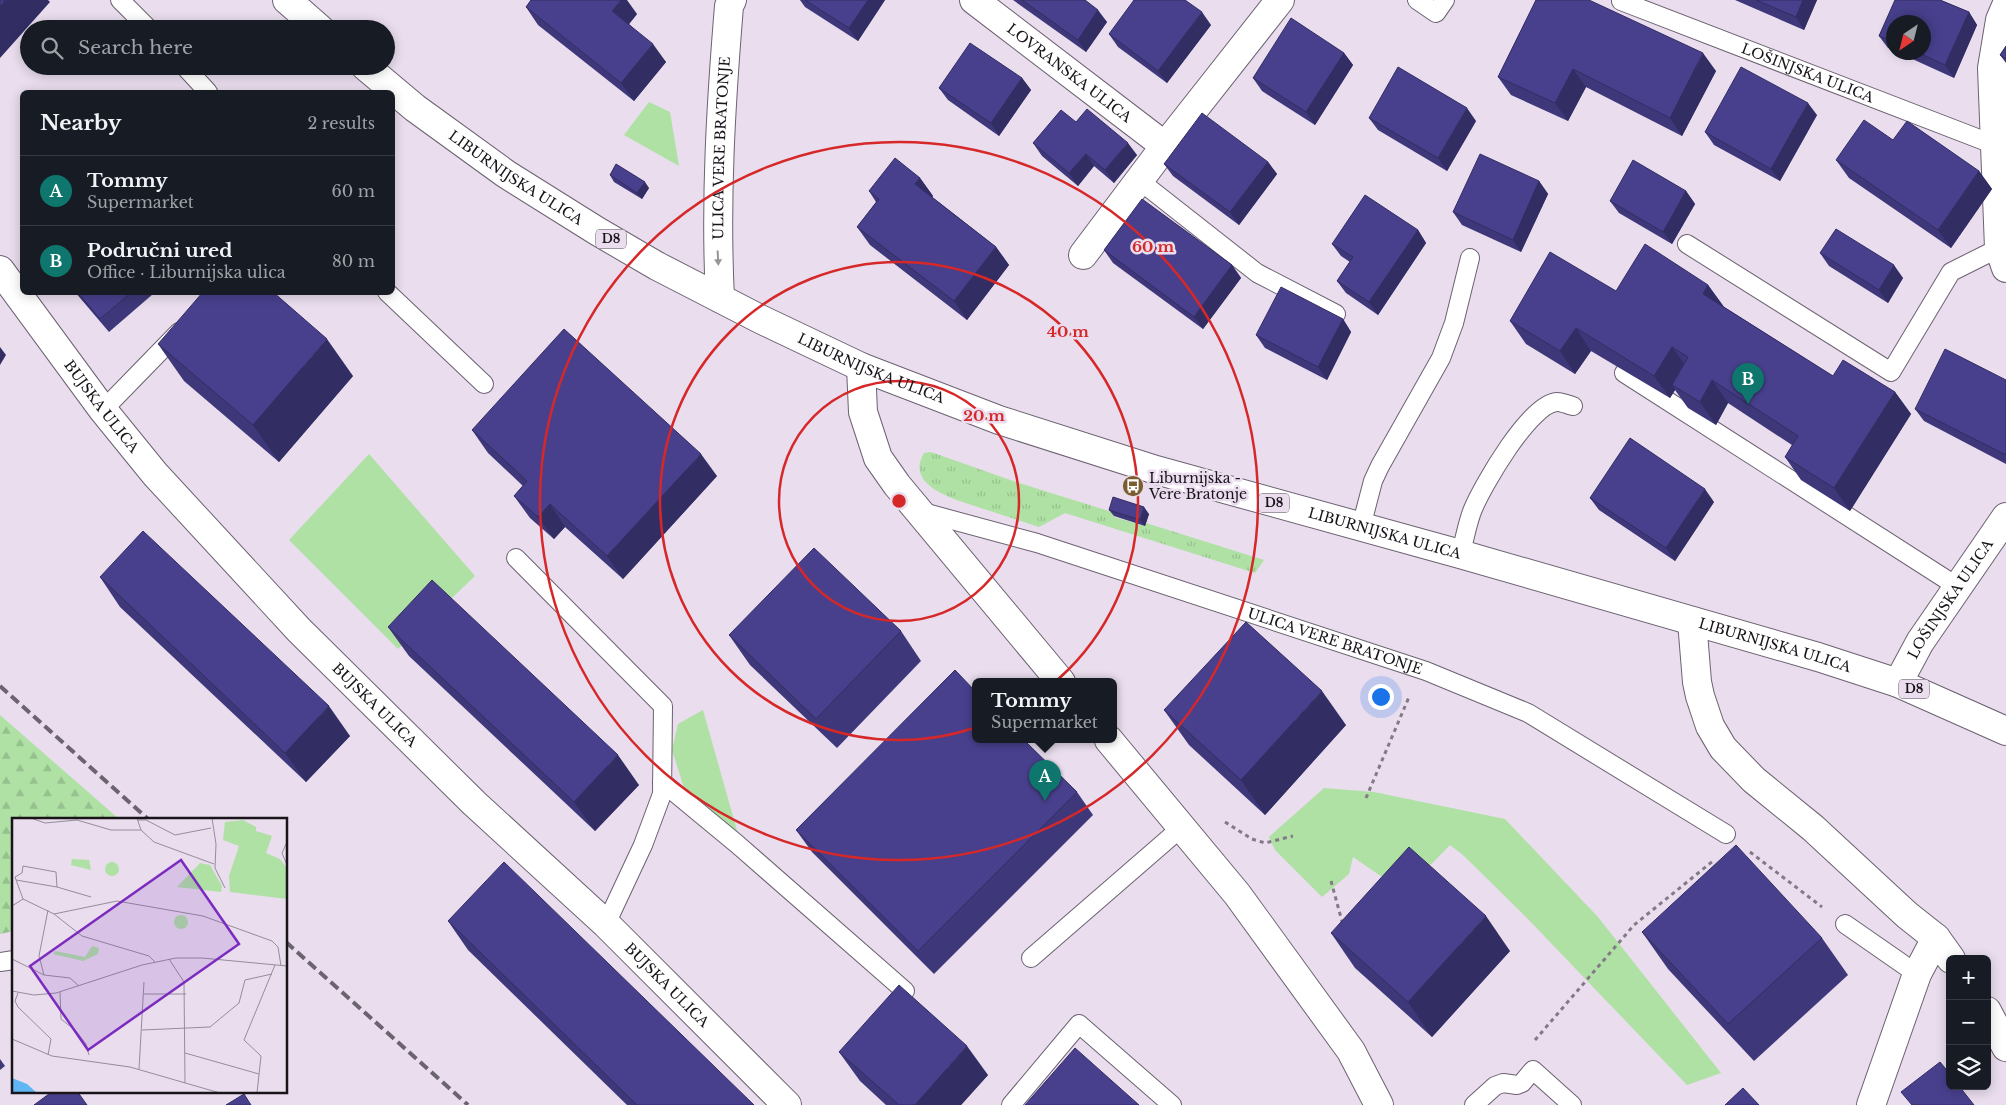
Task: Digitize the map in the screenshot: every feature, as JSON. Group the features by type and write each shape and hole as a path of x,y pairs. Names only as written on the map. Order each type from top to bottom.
{"street":[{"path":"287,0 310,20"},
{"name":"ULICA VERE BRATONJE","path":"720,298 717,242 722,91 729,6 732,0"},
{"name":"LOVRANSKA ULICA","path":"974,0 1166,146"},
{"path":"1083,255 1280,0"},
{"path":"2003,258 1992,68 2000,20 2006,6"},
{"name":"LIBURNIJSKA ULICA","path":"376,75 394,90"},
{"name":"LIBURNIJSKA ULICA","path":"395,91 415,108 506,174 657,266 861,367 999,420 1156,470 1460,554 1818,657 1898,683 2006,731"},
{"name":"BUJSKA ULICA","path":"0,270 103,410 155,474 299,630 474,803 606,924 787,1105"},
{"path":"861,367 863,412 878,458 1058,678"},
{"name":"LOŠINJSKA ULICA","path":"1898,683 1920,642 2006,517"},
{"path":"1692,621 1700,696 1710,726 1723,748 1754,780 1820,834 1943,948 1917,974 1871,1105"},
{"path":"1112,743 1237,894 1351,1052 1379,1105"},
{"path":"1991,1019 2006,1047"}],"lane":[{"path":"120,0 140,20"},
{"path":"1417,0 1436,13 1445,0"},
{"name":"LOŠINJSKA ULICA","path":"1621,1 1995,145"},
{"path":"192,75 206,90"},
{"path":"1140,181 1257,272 1336,314"},
{"path":"1687,244 1891,372 1951,272 2003,258"},
{"path":"1361,527 1373,481 1380,466 1441,358 1454,323 1470,258"},
{"path":"390,295 484,384"},
{"path":"103,410 190,320"},
{"path":"1624,373 1958,587"},
{"path":"1460,554 1473,509 1495,466 1519,432 1538,412 1549,404 1556,402 1572,406"},
{"name":"ULICA VERE BRATONJE","path":"919,510 1038,543 1421,670 1528,713 1731,838"},
{"path":"516,558 663,706 662,794 643,845 606,924"},
{"path":"662,782 737,844 905,992"},
{"path":"1031,958 1182,827"},
{"path":"1844,924 1917,974"},
{"path":"1011,1105 1079,1024 1172,1105"},
{"path":"1474,1105 1495,1086 1503,1083 1517,1085 1522,1083 1533,1070 1572,1105"}],"path":[{"path":"1366,798 1421,670"},
{"path":"1252,839 1266,843 1293,836"},
{"path":"1534,1041 1634,925 1731,838 1808,897"},
{"path":"1331,881 1344,931"}],"green space":[{"path":"649,102 670,112 679,166 624,135"},
{"path":"931,452 1013,481 1115,513 1114,517 1145,526 1146,523 1264,560 1255,573 1065,513 1039,527 962,502 937,491 921,475 920,465 924,453"},
{"path":"369,454 475,576 398,649 289,540"},
{"path":"703,710 738,834 685,791 672,750 678,724"},
{"path":"0,715 118,818 12,818 12,931 0,934"},
{"path":"1324,788 1374,792 1505,819 1598,917 1721,1073 1687,1085 1525,916 1463,855 1450,845 1404,892 1353,857 1349,874 1322,897 1275,850 1269,837"}],"building":[{"path":"531,0 621,0 612,11 653,44 621,83 526,7"},
{"path":"805,0 868,0 849,28"},
{"path":"1022,0 1085,0 1098,10 1078,40"},
{"path":"1134,0 1185,0 1202,12 1158,71 1109,34"},
{"path":"1536,0 1589,0 1703,53 1670,118 1573,69 1555,103 1498,77"},
{"path":"1756,0 1803,0 1796,17"},
{"path":"1895,0 1940,0 1969,12 1945,65 1931,58 1931,15 1888,15"},
{"path":"1291,18 1344,53 1306,112 1253,78"},
{"path":"1886,20 1886,39 1879,36"},
{"path":"970,43 1022,78 991,123 939,88"},
{"path":"2006,46 2006,59 2000,55"},
{"path":"1398,67 1467,108 1438,158 1369,118"},
{"path":"1741,67 1808,103 1771,169 1705,132"},
{"path":"1087,109 1128,143 1105,170 1086,154 1069,173 1033,143 1061,110 1076,122"},
{"path":"1202,113 1268,162 1230,212 1164,164"},
{"path":"1864,120 1893,140 1907,121 1979,171 1938,230 1836,160"},
{"path":"1480,154 1539,181 1513,240 1453,212"},
{"path":"895,158 920,178 915,184 996,247 954,301 857,227 879,199 869,191"},
{"path":"1633,160 1686,191 1663,232 1610,201"},
{"path":"616,164 645,182 637,193 610,175"},
{"path":"1365,195 1418,230 1369,302 1337,281 1353,257 1332,244"},
{"path":"1142,199 1232,265 1194,317 1104,250"},
{"path":"1836,229 1894,265 1879,290 1820,253"},
{"path":"1645,244 1708,285 1703,294 1833,376 1843,360 1895,392 1834,488 1785,457 1798,436 1712,380 1700,402 1672,385 1688,357 1672,347 1654,376 1576,328 1560,351 1510,321 1550,252 1616,291"},
{"path":"1281,287 1343,319 1318,367 1256,335"},
{"path":"80,295 128,295 100,319"},
{"path":"200,295 276,295 327,339 253,425 158,344"},
{"path":"564,329 701,454 607,556 550,504 538,517 514,496 527,481 472,430"},
{"path":"1945,349 2006,380 2006,455 1915,409"},
{"path":"1630,438 1705,489 1666,548 1590,498"},
{"path":"1113,497 1144,507 1140,520 1109,510"},
{"path":"143,531 329,706 285,753 100,577"},
{"path":"814,548 901,631 816,719 729,635"},
{"path":"432,580 618,755 574,802 388,627"},
{"path":"1246,622 1322,691 1241,780 1164,710"},
{"path":"955,670 972,688 972,743 1027,743 1077,792 918,951 796,830"},
{"path":"1736,845 1822,938 1728,1024 1642,932"},
{"path":"1409,847 1486,916 1408,1002 1331,933"},
{"path":"504,862 754,1105 637,1105 448,921"},
{"path":"899,985 967,1046 915,1105 899,1105 839,1052"},
{"path":"1075,1048 1139,1105 1025,1105"},
{"path":"1940,1062 1946,1069 1946,1090 1962,1090 1974,1105 1912,1105 1901,1092"},
{"path":"1743,1088 1759,1105 1725,1105"},
{"path":"52,1092 78,1092 87,1105 34,1105"},
{"path":"244,1094 251,1105 226,1105"}],"railway":[{"path":"0,686 147,818"},
{"path":"288,944 468,1105"}],"place":[{"name":"Područni ured","path":"1748,404"},
{"name":"Liburnijska - Vere Bratonje","path":"1133,486"},
{"name":"Tommy","path":"1045,801"}]}
